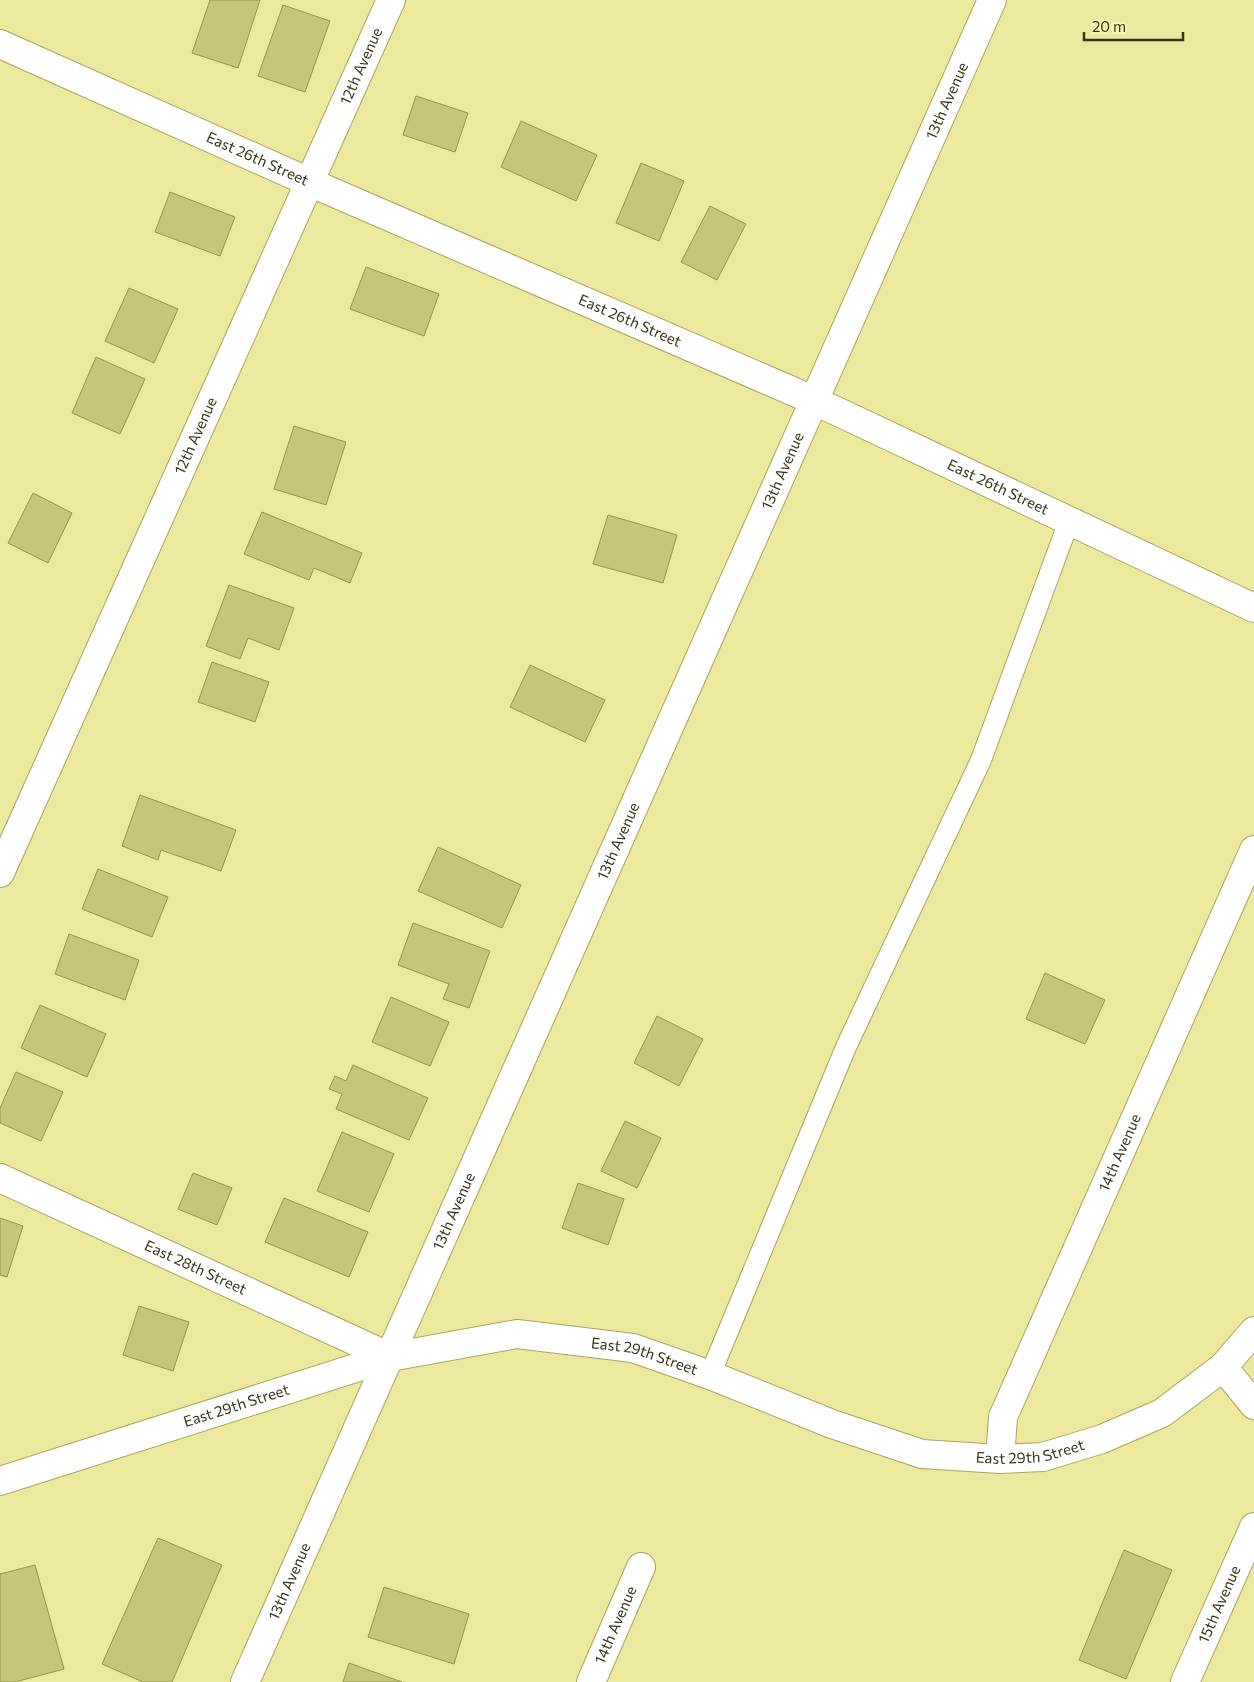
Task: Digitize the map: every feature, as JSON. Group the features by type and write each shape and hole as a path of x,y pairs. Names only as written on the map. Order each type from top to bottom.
{"street":[{"name":"12th Avenue","path":"0,873 391,0"},
{"name":"13th Avenue","path":"245,1682 992,0"},
{"name":"East 26th Street","path":"0,44 309,182 813,400 1254,608"},
{"name":"14th Avenue","path":"1000,1459 1003,1417 1254,850"},
{"name":"East 28th Street","path":"0,1178 390,1357"},
{"name":"East 29th Street","path":"0,1481 390,1357 517,1334 633,1348 832,1424 922,1454 1000,1459 1043,1457 1102,1439 1162,1414 1223,1367 1254,1331"},
{"path":"1223,1367 1254,1405"},
{"name":"15th Avenue","path":"1185,1682 1254,1527"},
{"name":"14th Avenue","path":"591,1682 641,1567"}],"lane":[{"path":"710,1376 846,1047 981,760 1070,521"}],"building":[{"path":"210,0 260,0 238,68 192,53"},
{"path":"283,5 330,21 305,92 258,76"},
{"path":"416,96 468,113 455,152 403,135"},
{"path":"521,121 597,155 576,201 501,167"},
{"path":"641,163 684,181 659,241 616,223"},
{"path":"170,192 235,217 220,256 155,232"},
{"path":"710,206 746,224 717,280 681,262"},
{"path":"366,267 439,294 424,336 350,309"},
{"path":"129,288 178,309 154,363 105,341"},
{"path":"96,357 145,379 120,434 72,413"},
{"path":"294,426 346,442 326,505 274,489"},
{"path":"33,493 72,513 48,563 8,543"},
{"path":"262,512 362,553 350,583 314,568 309,580 244,554"},
{"path":"608,515 677,535 663,583 593,564"},
{"path":"229,585 294,608 279,650 248,638 240,659 206,646"},
{"path":"212,662 269,682 255,722 198,702"},
{"path":"530,665 605,700 585,742 510,707"},
{"path":"140,795 236,830 221,871 161,850 158,860 122,846"},
{"path":"438,847 521,885 502,928 418,891"},
{"path":"98,869 168,897 152,937 82,909"},
{"path":"413,923 490,951 469,1008 443,999 449,984 398,965"},
{"path":"69,934 139,960 125,1000 55,974"},
{"path":"1045,973 1105,1000 1085,1044 1026,1019"},
{"path":"391,997 449,1022 430,1066 372,1042"},
{"path":"40,1005 106,1034 87,1077 21,1048"},
{"path":"657,1016 703,1039 679,1086 634,1063"},
{"path":"353,1065 428,1098 409,1140 336,1109 342,1094 329,1089 335,1076 346,1081"},
{"path":"16,1072 63,1092 41,1141 0,1123 0,1108"},
{"path":"625,1121 661,1138 637,1188 601,1171"},
{"path":"342,1132 394,1154 369,1212 317,1191"},
{"path":"193,1173 232,1188 217,1225 178,1209"},
{"path":"578,1183 624,1199 608,1245 562,1228"},
{"path":"284,1198 368,1232 349,1277 265,1242"},
{"path":"0,1218 23,1226 7,1277 0,1275"},
{"path":"139,1306 189,1322 173,1371 123,1355"},
{"path":"158,1538 222,1565 172,1682 143,1682 102,1664"},
{"path":"1124,1550 1172,1570 1126,1679 1079,1660"},
{"path":"35,1565 64,1669 15,1682 0,1682 0,1574"},
{"path":"384,1587 469,1614 454,1664 368,1637"},
{"path":"349,1663 402,1682 343,1682"}]}
